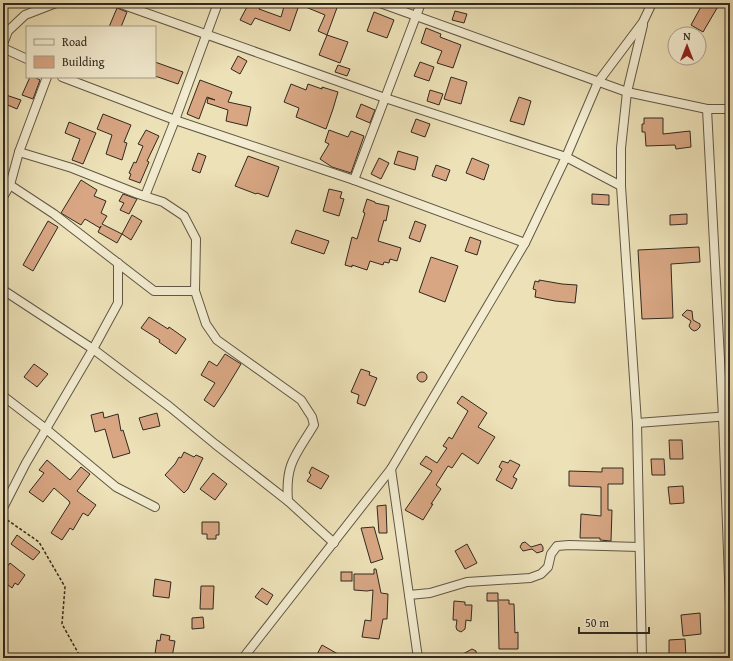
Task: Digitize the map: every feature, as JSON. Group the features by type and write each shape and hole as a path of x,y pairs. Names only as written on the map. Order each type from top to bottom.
{"street":[{"path":"3,44 8,32 25,16 56,3"},
{"path":"118,3 206,33 384,98 566,157 622,186"},
{"path":"145,196 218,3"},
{"path":"380,3 627,92 707,109 730,109"},
{"path":"354,180 421,3"},
{"path":"243,658 391,469 525,242 566,157 598,82 643,22 652,3"},
{"path":"642,658 637,423 622,186 621,148 627,92 643,22"},
{"path":"3,48 26,59"},
{"path":"3,196 10,185 19,152 47,78"},
{"path":"65,78 175,120 354,180 525,242"},
{"path":"707,109 726,417 730,606"},
{"path":"19,152 79,171 162,202 184,216 196,239 195,291 206,324 217,340 301,400 312,417 314,425 297,451 288,471 288,501"},
{"path":"3,179 54,214 154,291 195,291"},
{"path":"3,508 26,463 93,349 118,303 118,263"},
{"path":"3,290 93,349 170,407 288,501 334,543"},
{"path":"3,396 46,429 116,487 155,507"},
{"path":"637,423 726,417"},
{"path":"391,469 418,658"},
{"path":"408,595 430,593 468,582 530,578 541,574 548,567 551,554 557,546 640,547"}],"path":[{"path":"3,517 39,542 65,587 62,624 81,658"}],"building":[{"path":"249,3 260,7 259,9 281,17 285,3 299,5 290,31 255,18 251,25 240,20"},
{"path":"296,3 333,3 338,5 327,35 318,31 325,15"},
{"path":"703,3 720,3 707,26 691,25"},
{"path":"117,8 127,12 121,26 109,26"},
{"path":"455,11 467,14 464,23 452,20"},
{"path":"374,12 394,20 387,38 367,31"},
{"path":"426,28 441,34 440,37 461,45 453,68 437,63 442,51 421,43"},
{"path":"327,35 348,42 340,63 319,55"},
{"path":"238,56 247,61 240,74 231,69"},
{"path":"156,62 183,72 178,84 156,76"},
{"path":"420,62 434,67 429,81 414,76"},
{"path":"338,65 350,69 347,76 335,72"},
{"path":"451,77 467,82 461,104 444,99"},
{"path":"30,78 36,78 40,80 33,99 22,95"},
{"path":"200,80 232,92 228,102 251,107 247,126 226,121 228,110 207,103 208,98 215,100 207,97 199,119 187,114"},
{"path":"291,84 306,90 308,84 322,89 322,87 338,92 326,129 296,117 299,108 284,102"},
{"path":"430,90 443,94 439,105 427,101"},
{"path":"3,94 21,100 17,109 3,103"},
{"path":"519,97 531,101 524,125 510,121"},
{"path":"361,104 375,110 370,123 356,117"},
{"path":"103,114 131,125 124,142 127,143 122,160 106,154 112,135 97,129"},
{"path":"644,118 663,118 663,134 690,131 691,147 676,149 675,145 646,146 645,132 642,132"},
{"path":"416,119 430,124 425,137 411,132"},
{"path":"69,122 96,133 83,164 72,160 80,139 65,133"},
{"path":"146,130 159,136 147,161 149,162 140,183 129,179 131,174 129,173 134,162 136,163 143,146 138,144"},
{"path":"329,130 348,137 351,131 364,136 351,173 332,167 320,159 329,144 325,142"},
{"path":"398,151 418,157 415,170 394,164"},
{"path":"198,153 206,156 200,173 192,170"},
{"path":"248,156 279,167 268,197 235,186"},
{"path":"379,158 389,163 381,179 371,174"},
{"path":"472,158 489,165 484,180 466,173"},
{"path":"436,165 450,170 446,181 432,176"},
{"path":"81,180 97,190 94,196 106,201 101,213 107,216 102,224 122,234 117,243 98,232 100,228 85,219 81,225 61,213"},
{"path":"329,189 342,192 340,198 344,199 339,216 323,211"},
{"path":"123,194 137,199 129,214 120,210 124,203 119,201"},
{"path":"592,194 609,195 609,205 592,204"},
{"path":"367,199 375,203 389,206 386,221 384,220 378,241 401,248 397,261 390,259 389,263 384,262 383,265 370,261 367,270 352,265 352,267 345,265 352,237 357,239 365,213 363,212"},
{"path":"687,214 687,224 670,225 670,215"},
{"path":"132,215 142,221 131,240 122,234"},
{"path":"48,221 58,227 33,271 23,265"},
{"path":"415,221 426,225 420,242 409,238"},
{"path":"296,230 329,241 324,254 291,243"},
{"path":"470,237 481,241 477,255 465,251"},
{"path":"699,247 700,262 671,264 673,318 642,319 638,250"},
{"path":"431,257 458,266 445,302 419,292"},
{"path":"539,280 577,285 575,303 535,297 536,290 533,289 535,281 539,282"},
{"path":"687,310 692,311 693,320 700,324 700,327 697,330 694,331 691,329 689,326 691,321 682,315"},
{"path":"149,317 168,329 169,327 186,339 176,354 159,342 160,340 141,328"},
{"path":"225,354 241,364 214,407 204,400 215,383 201,375 209,361 217,366"},
{"path":"34,364 48,374 37,387 24,377"},
{"path":"361,369 370,372 369,375 377,378 365,406 357,403 359,395 351,392"},
{"path":"422,372 427,377 422,382 417,377"},
{"path":"462,396 487,413 478,427 495,437 478,464 462,453 452,468 448,466 436,485 441,489 423,520 405,510 432,471 420,464 426,456 437,463 447,448 443,446 449,437 452,439 468,411 457,403"},
{"path":"103,412 104,418 118,414 121,431 123,430 130,453 113,458 105,429 95,432 91,415"},
{"path":"157,413 160,426 143,430 139,418"},
{"path":"669,440 682,440 683,459 670,459"},
{"path":"184,452 194,457 196,455 203,458 188,489 184,493 165,475 179,457 181,458"},
{"path":"651,459 664,459 665,475 652,475"},
{"path":"47,460 70,480 81,467 90,474 77,491 96,505 88,516 83,513 73,530 70,528 62,540 51,533 70,503 69,501 54,488 43,502 29,492 44,473 39,470"},
{"path":"510,460 520,465 513,477 517,479 512,489 496,480 502,469 499,467 502,461 508,463"},
{"path":"312,467 329,476 321,489 307,481 311,475 309,473"},
{"path":"602,468 623,468 623,484 608,484 608,510 612,510 611,541 600,540 600,538 580,538 581,514 601,516 601,487 569,486 569,471 602,472"},
{"path":"213,473 227,484 215,500 200,489"},
{"path":"683,486 684,503 670,504 668,487"},
{"path":"386,505 387,533 379,533 377,506"},
{"path":"202,522 219,522 219,535 216,535 216,539 207,539 207,534 202,534"},
{"path":"374,527 383,559 371,563 361,528"},
{"path":"17,535 40,552 33,560 11,544"},
{"path":"525,542 531,547 541,544 543,551 537,553 532,549 523,551 520,547 522,543"},
{"path":"467,544 477,563 465,569 455,551"},
{"path":"10,563 25,575 18,585 15,583 12,588 3,581 3,572"},
{"path":"374,569 376,569 381,593 388,594 387,619 383,619 379,639 362,637 365,620 371,621 373,590 354,590 354,574 374,574"},
{"path":"341,572 352,572 352,581 341,581"},
{"path":"155,579 171,582 169,598 153,596"},
{"path":"201,586 214,586 213,609 200,609"},
{"path":"262,588 273,595 267,605 255,597"},
{"path":"487,593 498,593 498,600 509,600 509,604 514,604 515,633 518,632 518,649 499,649 498,601 487,601"},
{"path":"454,601 465,602 465,605 472,605 471,621 466,620 465,629 461,632 457,630 456,627 457,620 453,620"},
{"path":"700,613 701,634 683,636 681,615"},
{"path":"203,617 204,628 192,629 192,618"},
{"path":"161,634 170,636 169,640 175,641 172,657 155,654 157,640 160,641"},
{"path":"685,639 686,658 669,658 669,640"},
{"path":"322,645 345,658 315,658"},
{"path":"472,649 476,651 477,658 469,658 463,654"}]}
